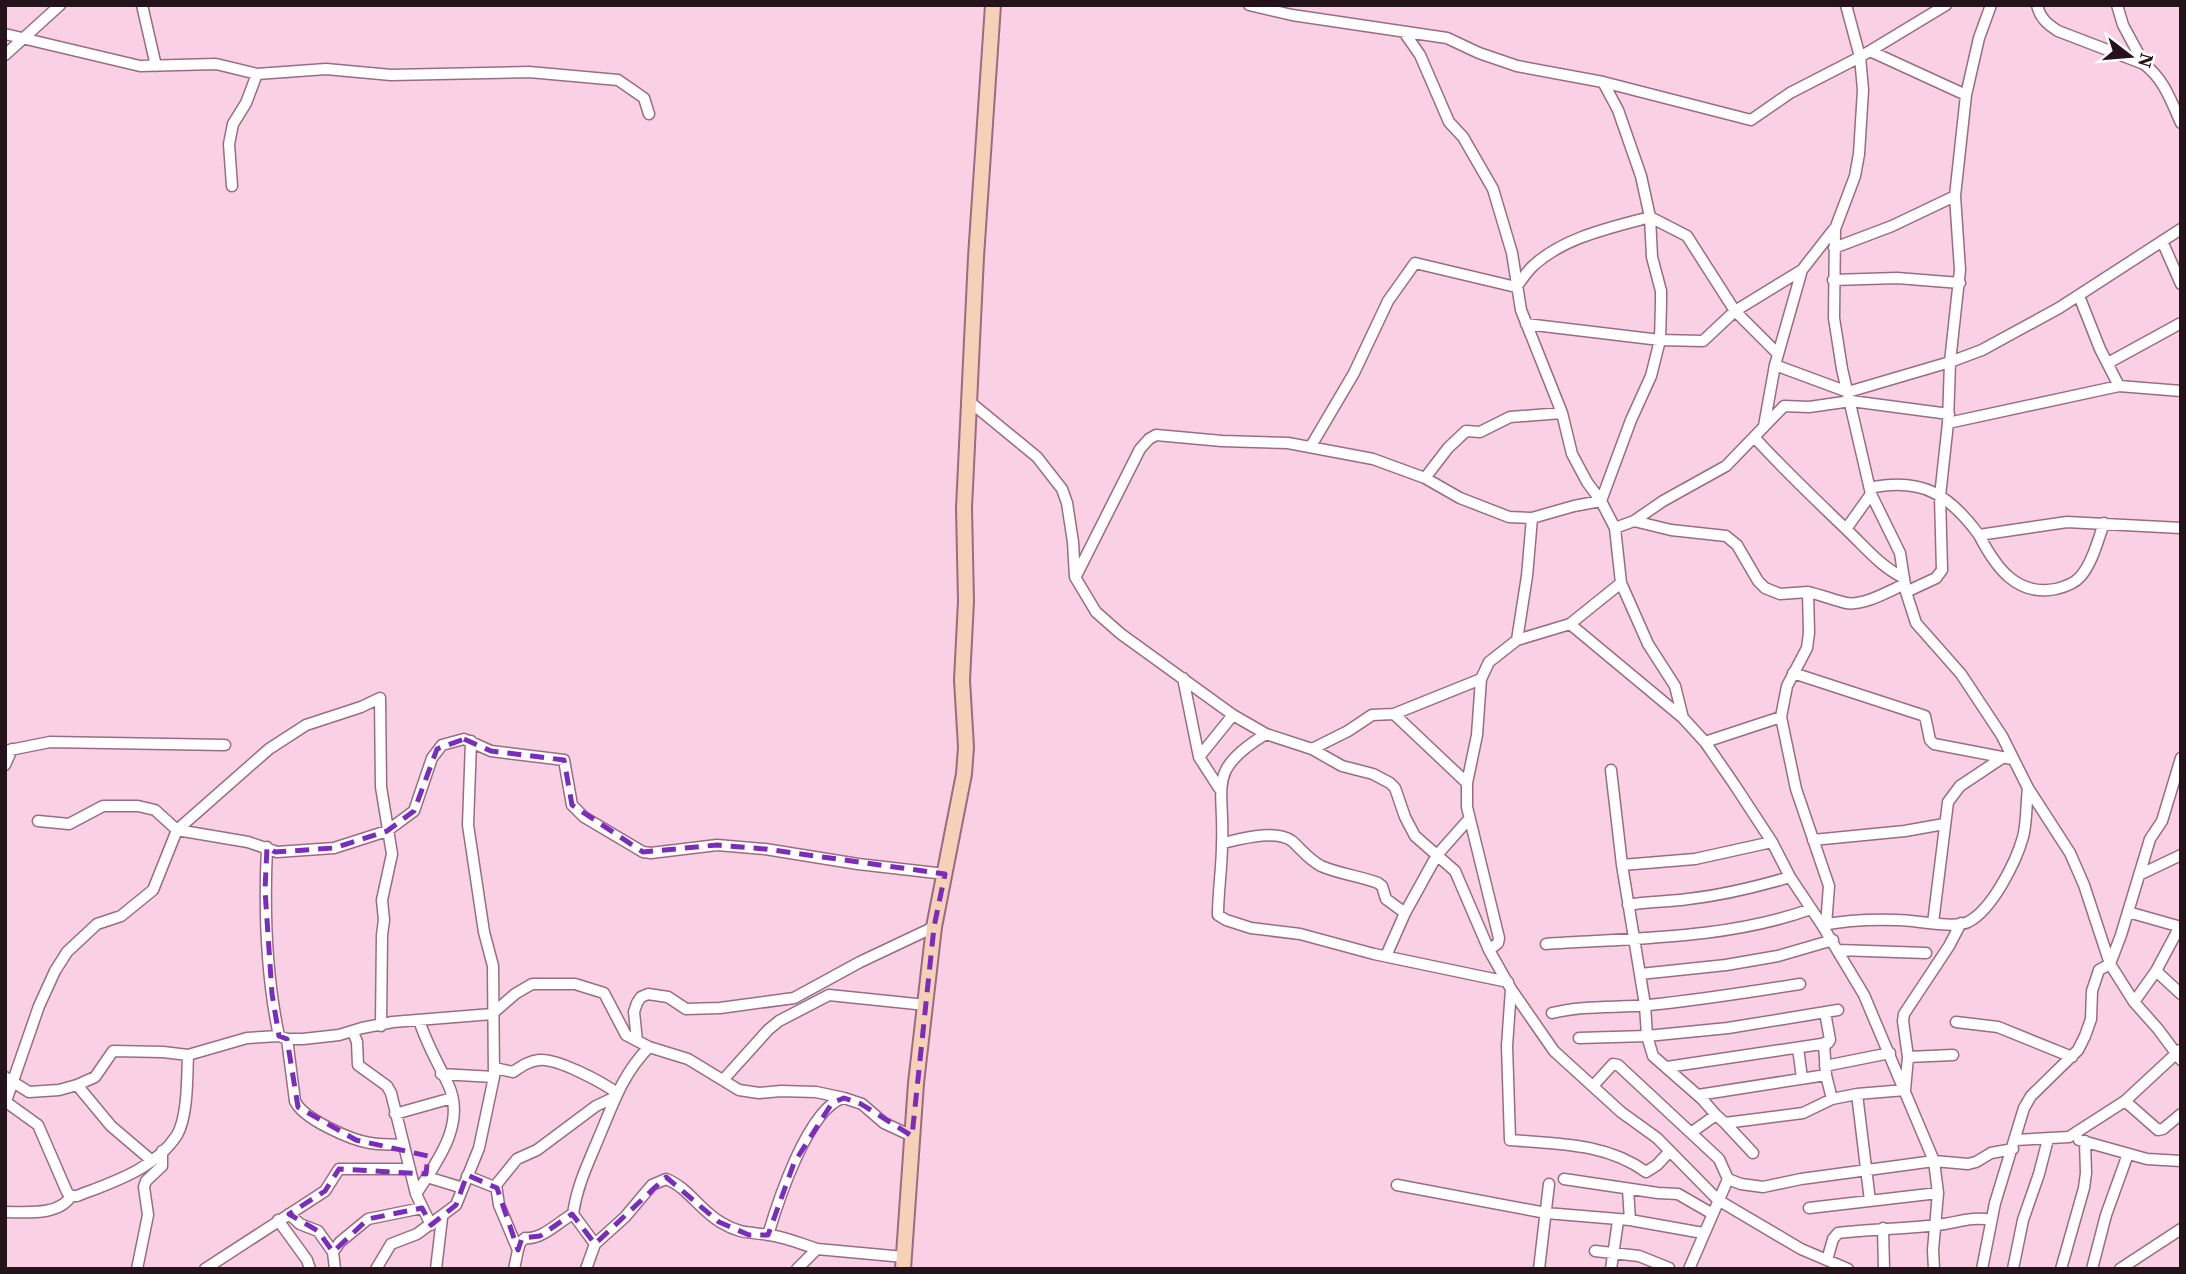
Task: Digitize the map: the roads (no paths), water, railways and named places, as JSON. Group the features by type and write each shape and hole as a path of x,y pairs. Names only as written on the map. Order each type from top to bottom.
{"street":[{"path":"5,55 60,5"},
{"path":"142,5 156,66"},
{"path":"586,1269 595,1244 625,1217 652,1185 666,1179 677,1185 719,1222 749,1235 768,1235 817,1249 903,1263 912,1136 934,927 964,774 966,747 962,680 966,601 964,508 976,257 993,5"},
{"path":"1249,5 1292,15 1447,38 1479,53 1517,65 1603,82 1751,120 1790,93 1860,57 1947,5"},
{"path":"1526,324 1660,340 1703,341 1735,311 1802,271 1835,229 1855,176 1859,154 1864,90 1860,57 1846,5"},
{"path":"1634,521 1671,530 1726,536 1737,545 1758,581 1765,588 1780,594 1808,592 1855,603 1905,585 1936,578 1942,570 1940,496 1949,419 1950,362 1960,283 1955,196 1966,95 1979,38 1991,5"},
{"path":"2037,5 2040,15 2058,31 2144,64 2155,73 2167,91 2181,123"},
{"path":"2116,5 2123,25 2144,64"},
{"path":"1404,32 1420,55 1448,122 1463,137 1493,189 1512,253 1516,286 1526,324 1562,413 1572,454 1615,528 1621,583 1648,644 1675,686 1683,718"},
{"path":"5,34 141,66 216,64 257,74 326,69 391,75 510,71 618,80 644,98 649,114"},
{"path":"1870,51 1966,95"},
{"path":"233,186 229,144 233,124 246,103 257,74"},
{"path":"1601,501 1631,420 1651,376 1660,340 1661,290 1652,257 1650,217 1641,176 1618,110 1603,82"},
{"path":"1834,248 1892,226 1955,196"},
{"path":"1516,286 1533,266 1566,245 1605,229 1650,217 1687,236 1735,311 1778,354"},
{"path":"1593,1086 1613,1064 1618,1065 1719,1159 1728,1179 1763,1187 1867,1169 1934,1161 1968,1164 2014,1144 2068,1136 2125,1101 2179,1055 2134,1002 2110,964 2084,885 2070,853 2007,758 2002,736 1961,674 1916,623 1905,585 1900,552 1870,491 1837,341 1833,280 1835,229"},
{"path":"1615,528 1634,521 1663,501 1726,466 1784,406 1809,407 1849,397 1982,350 2079,296 2181,229"},
{"path":"2162,241 2177,266 2181,284"},
{"path":"1311,446 1354,373 1377,320 1412,265 1419,263 1516,286"},
{"path":"1764,426 1775,365 1802,271"},
{"path":"1833,280 1897,278 1960,283"},
{"path":"2079,296 2119,386"},
{"path":"2108,363 2181,323"},
{"path":"1775,365 1849,397 1949,419 2119,386 2181,391"},
{"path":"970,402 1037,457 1062,489 1067,503 1076,577 1096,612 1121,634 1233,715 1266,734 1312,749 1342,766 1373,774 1391,783 1415,836 1455,871 1489,950 1545,1040 1621,1112 1657,1138 1718,1200 1801,1250 1848,1269"},
{"path":"1425,478 1448,448 1466,431 1480,432 1510,417 1562,413"},
{"path":"1076,577 1140,449 1156,435 1288,443 1373,459 1425,478 1476,505 1509,517 1532,518 1601,501"},
{"path":"1755,438 1806,492 1905,585"},
{"path":"1846,529 1870,491 1902,483 1929,490 1961,512 1993,560 2011,579 2026,588 2043,591 2077,580 2105,523"},
{"path":"1517,640 1527,576 1532,518"},
{"path":"1979,536 2055,523 2181,527"},
{"path":"1489,950 1498,943 1499,938 1469,819 1467,783 1477,735 1481,679 1489,662 1517,640 1570,624 1621,583"},
{"path":"1808,592 1807,648 1787,685 1781,717 1796,789 1829,886 1824,925"},
{"path":"1570,624 1683,718 1705,742 1772,842 1790,877 1824,925 1864,995 1934,1161 1938,1193 1934,1269"},
{"path":"1793,673 1925,716 1930,740 1934,744 2007,758"},
{"path":"1183,678 1199,757 1219,788"},
{"path":"1312,749 1372,715 1394,714 1481,679"},
{"path":"188,1055 186,1098 178,1133 162,1151 132,1175 77,1196 71,1196 67,1192 38,1125 6,1103 9,1079 28,1043 39,1006 55,971 67,952 97,924 121,916 149,895 177,830 269,748 306,725 361,708 380,698 381,787 392,854 382,900 382,1026"},
{"path":"1394,714 1467,783"},
{"path":"1199,757 1233,715"},
{"path":"1705,742 1781,717"},
{"path":"1266,734 1243,749 1231,761 1219,788 1223,843 1218,915 1264,931 1300,934 1509,986"},
{"path":"38,821 73,823 103,806 138,806 155,810 177,830 248,842 276,852 334,848 387,831 415,811 437,749 464,739 491,751 564,760 572,805 584,817 643,852 717,845 945,874"},
{"path":"376,1269 391,1244 417,1234 456,1205 479,1148 495,1073 493,966 484,932 468,824 471,741"},
{"path":"5,765 9,750 50,742 225,746"},
{"path":"1934,923 1948,802 1960,786 2007,758"},
{"path":"1982,1269 1991,1220 2024,1108 2031,1096 2078,1050 2091,1019 2092,991 2099,970 2110,964 2150,839 2162,821 2180,763"},
{"path":"1611,770 1622,865 1645,1006 1647,1037 1653,1056 1698,1095 1753,1153"},
{"path":"1824,925 1855,919 1968,922 1986,906 2007,874 2023,836 2028,789"},
{"path":"1386,957 1405,913 1437,855 1469,819"},
{"path":"1814,840 1944,824"},
{"path":"1223,843 1256,836 1290,840 1318,864 1378,883 1382,886 1386,899 1405,913"},
{"path":"1622,865 1695,859 1772,842"},
{"path":"267,847 266,929 272,994 295,1101 298,1107 328,1127 356,1140 403,1145"},
{"path":"2139,875 2181,856"},
{"path":"1628,905 1648,901 1686,900 1746,890 1790,877"},
{"path":"1546,944 1753,925 1811,909"},
{"path":"2128,912 2181,926 2156,971 2134,1002"},
{"path":"1905,1090 1908,1057 1903,1020 1906,1008 1949,946 1961,923"},
{"path":"637,1041 634,1012 636,1003 648,994 668,997 686,1009 720,1008 794,998 860,962 934,927"},
{"path":"1640,974 1726,965 1835,945 1926,953"},
{"path":"2156,971 2181,994"},
{"path":"9,1079 35,1093 77,1085 94,1077 113,1051 188,1055 247,1038 283,1037 303,1040 419,1020 492,1014 515,994 532,984 575,984 604,993 626,1035 649,1047 688,1059 749,1093 816,1092 844,1098 862,1104 884,1123 912,1136"},
{"path":"1552,1013 1584,1007 1645,1006 1705,999 1800,984"},
{"path":"1509,986 1507,1046 1510,1140 1597,1149 1636,1164 1646,1172 1669,1152"},
{"path":"723,1080 779,1021 829,995 926,1005"},
{"path":"1579,1038 1647,1037 1728,1028 1838,1010"},
{"path":"1667,1067 1824,1043 1830,1040 1825,1012"},
{"path":"416,1194 446,1147 453,1116 449,1086 419,1020"},
{"path":"1956,1022 1998,1027 2072,1057"},
{"path":"353,1032 357,1042 358,1065 387,1086 416,1194 431,1225"},
{"path":"1698,1095 1802,1078 1906,1041"},
{"path":"1824,1043 1832,1099"},
{"path":"595,1244 573,1214 576,1189 616,1095 633,1063 649,1047"},
{"path":"1798,1048 1802,1078"},
{"path":"1908,1057 1953,1055"},
{"path":"442,1074 513,1072 531,1061 547,1059 604,1083 616,1095"},
{"path":"77,1085 111,1126 151,1160"},
{"path":"1725,1123 1803,1112 1832,1099 1857,1094 1905,1090"},
{"path":"1857,1094 1870,1201"},
{"path":"517,1250 499,1205 496,1185 517,1159 537,1150 596,1106 616,1095"},
{"path":"395,1114 452,1098"},
{"path":"768,1235 786,1181 806,1140 826,1108 844,1098"},
{"path":"2125,1101 2158,1130 2181,1114"},
{"path":"1692,1132 1716,1115"},
{"path":"2068,1136 2147,1159 2181,1161"},
{"path":"2013,1269 2023,1220 2048,1139"},
{"path":"2061,1269 2084,1188 2085,1141"},
{"path":"137,1269 148,1215 144,1187 146,1181 162,1166 162,1151"},
{"path":"2092,1269 2106,1215 2128,1154"},
{"path":"208,1268 325,1191 339,1169 410,1169"},
{"path":"467,1175 492,1186 496,1185"},
{"path":"427,1177 463,1188"},
{"path":"1564,1179 1678,1194 1712,1213"},
{"path":"1689,1269 1728,1179"},
{"path":"1539,1269 1549,1184"},
{"path":"1397,1185 1546,1213 1630,1220 1703,1233"},
{"path":"1628,1189 1630,1220"},
{"path":"1809,1208 1938,1193"},
{"path":"5,1212 53,1209 68,1201 71,1196"},
{"path":"332,1252 368,1219 422,1208"},
{"path":"289,1214 300,1224 318,1231 332,1252 335,1269"},
{"path":"514,1269 520,1242 526,1238 534,1239 540,1236 573,1214"},
{"path":"436,1269 442,1218"},
{"path":"1827,1260 1833,1239 1838,1233 1935,1226 1958,1223 1969,1218 1991,1220"},
{"path":"278,1220 307,1260 310,1269"},
{"path":"1611,1269 1618,1221"},
{"path":"1884,1228 1884,1269"},
{"path":"2120,1269 2181,1229"},
{"path":"797,1269 817,1249"},
{"path":"1595,1251 1639,1256 1669,1268"}]}
